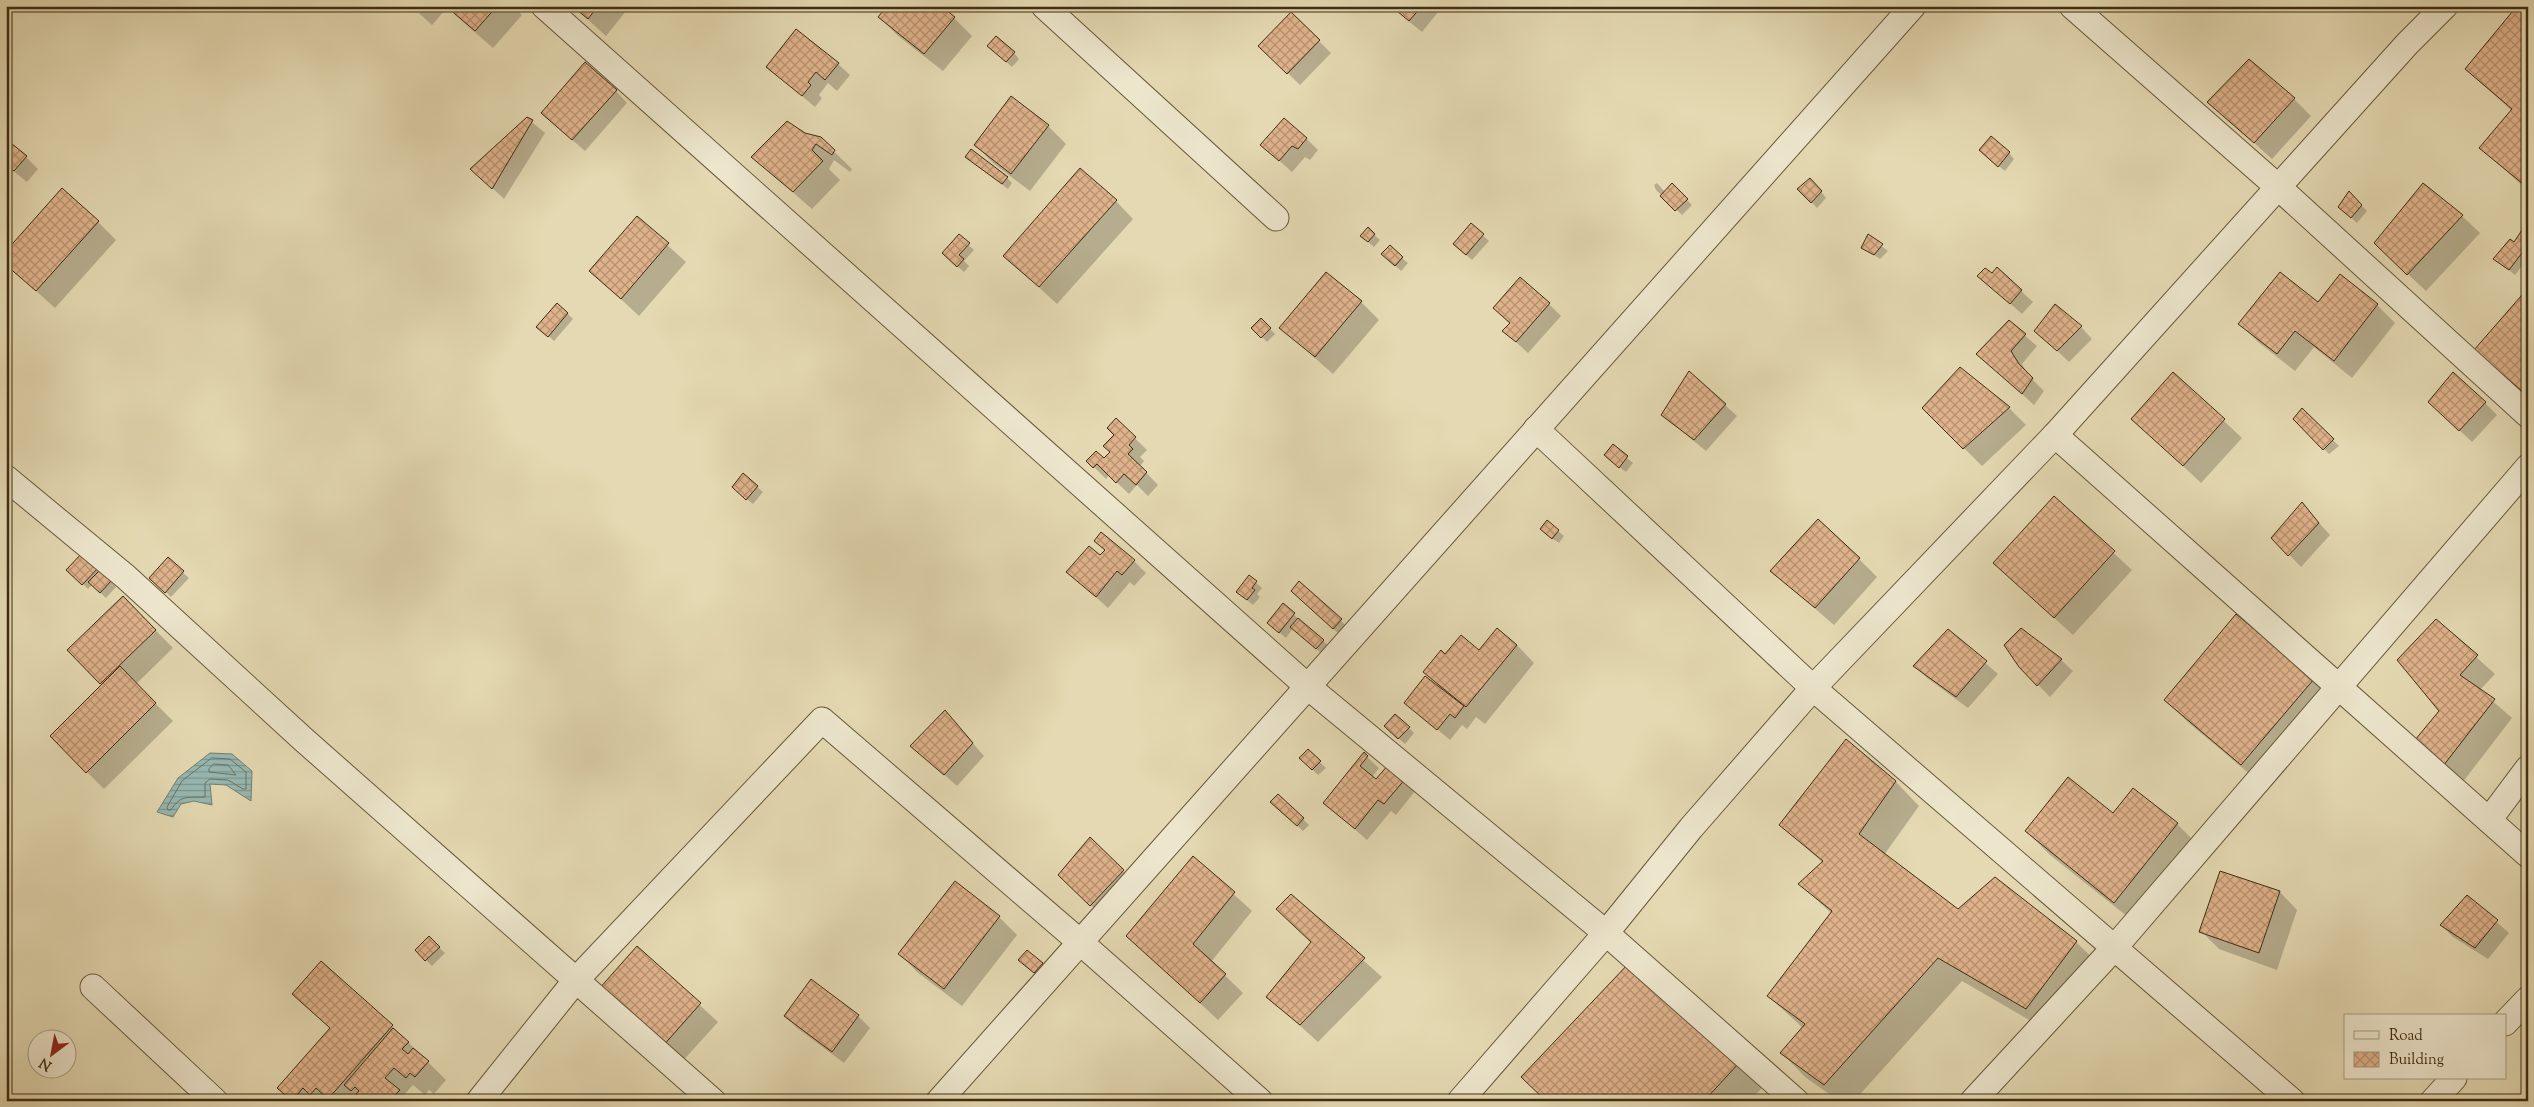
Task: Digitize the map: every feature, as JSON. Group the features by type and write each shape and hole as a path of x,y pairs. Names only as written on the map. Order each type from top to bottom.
{"street":[{"path":"544,6 1307,686 1606,933 1796,1101"},
{"path":"1044,6 1276,218"},
{"path":"939,1101 1913,6"},
{"path":"2072,6 2278,187 2528,415"},
{"path":"1460,1101 1606,933 1691,828 1812,688 2055,435 2407,44 2444,6"},
{"path":"1536,430 1812,688 2292,1101"},
{"path":"2055,435 2528,855"},
{"path":"1973,1101 2115,947 2528,467"},
{"path":"6,478 126,577 304,740 713,1101"},
{"path":"479,1101 576,980 822,720 1080,942 1260,1101"},
{"path":"2489,820 2528,768"},
{"path":"93,987 215,1101"},
{"path":"2506,1022 2528,999"},
{"path":"2434,1101 2452,1080"}],"water":[{"path":"210,753 232,754 252,771 251,801 226,785 210,784 212,805 194,801 181,804 173,817 157,812 178,778"}],"building":[{"path":"446,6 497,6 475,31"},
{"path":"572,6 598,6 588,19"},
{"path":"887,6 941,6 955,17 924,54 878,17"},
{"path":"1391,6 1422,6 1409,21"},
{"path":"2517,6 2528,6 2528,188 2479,148 2512,109 2465,69"},
{"path":"1291,12 1320,40 1287,74 1258,46"},
{"path":"796,29 839,63 825,80 816,72 808,82 811,85 802,96 766,67"},
{"path":"996,36 1015,52 1006,62 987,46"},
{"path":"2249,59 2295,98 2254,143 2207,102"},
{"path":"585,62 617,90 572,140 541,113"},
{"path":"1011,96 1049,125 1011,174 974,145"},
{"path":"527,117 533,120 492,189 470,169"},
{"path":"1284,118 1307,138 1298,149 1292,146 1279,161 1260,145"},
{"path":"787,121 805,133 821,137 835,150 832,155 816,144 812,150 823,161 793,192 751,157"},
{"path":"1991,136 2010,152 1998,167 1979,150"},
{"path":"6,139 27,156 14,171 6,165"},
{"path":"971,149 1008,177 1002,184 965,157"},
{"path":"1080,168 1117,200 1039,287 1003,256"},
{"path":"1810,178 1822,191 1811,203 1797,189"},
{"path":"1672,183 1688,199 1675,211 1660,196"},
{"path":"2423,183 2463,215 2407,275 2374,243"},
{"path":"62,188 99,221 36,291 6,265 6,251"},
{"path":"2349,191 2362,205 2351,218 2338,207"},
{"path":"637,216 669,243 621,299 589,271"},
{"path":"1471,223 1484,234 1466,255 1453,244"},
{"path":"1368,227 1375,234 1368,242 1360,236"},
{"path":"2524,227 2528,231 2528,241 2525,249 2509,270 2493,259 2510,239 2514,242"},
{"path":"959,234 970,243 959,255 964,259 957,267 942,253"},
{"path":"1868,234 1883,244 1874,255 1861,248"},
{"path":"1390,245 1403,257 1395,266 1381,254"},
{"path":"1997,267 2022,290 2010,304 1977,276 1985,268 1992,273"},
{"path":"1326,272 1362,301 1315,357 1279,328"},
{"path":"2280,272 2318,302 2340,274 2378,304 2334,361 2295,331 2277,354 2238,324"},
{"path":"1520,277 1550,303 1516,342 1502,331 1510,323 1493,308"},
{"path":"2528,288 2528,396 2474,350"},
{"path":"557,303 568,313 548,337 536,327"},
{"path":"2055,304 2082,326 2057,351 2034,331"},
{"path":"1261,318 1271,328 1261,338 1251,328"},
{"path":"2009,320 2026,334 2011,351 2019,364 2033,378 2022,394 1976,354"},
{"path":"1960,367 2010,407 1963,449 1922,408"},
{"path":"1689,371 1726,404 1694,440 1661,415"},
{"path":"2173,372 2225,419 2183,466 2131,419"},
{"path":"2453,372 2486,402 2459,431 2428,402"},
{"path":"2302,408 2334,439 2323,450 2293,419"},
{"path":"1116,418 1136,437 1129,445 1133,449 1128,454 1147,472 1136,485 1124,474 1116,483 1097,464 1093,468 1086,461 1096,451 1104,458 1110,452 1103,446 1114,435 1107,428"},
{"path":"1613,444 1628,456 1619,468 1604,455"},
{"path":"743,473 758,486 746,500 732,487"},
{"path":"2054,496 2115,551 2054,618 1993,563"},
{"path":"2302,502 2319,523 2288,556 2271,538"},
{"path":"1818,519 1860,558 1815,608 1770,571"},
{"path":"1547,520 1559,530 1552,539 1540,529"},
{"path":"1101,532 1135,560 1122,575 1117,571 1096,597 1066,572 1089,546 1100,555 1105,550 1094,541"},
{"path":"84,551 100,566 82,585 66,570"},
{"path":"168,557 184,571 165,593 149,578"},
{"path":"100,570 112,580 100,593 88,582"},
{"path":"1249,575 1257,581 1252,588 1255,590 1247,600 1236,592"},
{"path":"1299,581 1342,619 1333,629 1291,591"},
{"path":"123,596 156,630 100,684 67,650"},
{"path":"1283,603 1295,613 1279,633 1267,623"},
{"path":"2236,614 2314,679 2241,765 2164,700"},
{"path":"1298,618 1324,640 1316,649 1290,627"},
{"path":"2436,619 2478,655 2460,675 2495,699 2440,770 2410,746 2439,711 2397,660"},
{"path":"1497,628 1517,645 1466,707 1423,672 1441,650 1445,654 1461,635 1479,650"},
{"path":"2021,628 2062,659 2037,686 2019,667 2004,645"},
{"path":"1948,629 1987,661 1956,697 1913,666"},
{"path":"120,666 156,703 86,773 50,736"},
{"path":"1425,676 1464,706 1455,718 1450,714 1437,730 1404,703"},
{"path":"945,710 973,743 944,775 910,746"},
{"path":"1395,714 1410,727 1398,739 1384,726"},
{"path":"1846,739 1896,781 1859,834 1958,909 1995,877 2077,941 2026,1009 1938,958 1824,1085 1780,1053 1805,1024 1767,996 1832,911 1798,884 1823,861 1779,825"},
{"path":"1308,749 1321,761 1312,770 1299,758"},
{"path":"1364,752 1368,756 1360,766 1376,779 1389,764 1406,778 1384,804 1378,800 1355,829 1323,803"},
{"path":"2068,777 2113,813 2133,788 2178,823 2114,903 2025,831"},
{"path":"1278,794 1304,818 1297,826 1270,802"},
{"path":"1090,837 1124,870 1090,906 1058,875"},
{"path":"1193,856 1235,892 1193,944 1226,974 1200,1003 1126,936"},
{"path":"2220,871 2280,891 2259,953 2199,932"},
{"path":"955,881 1000,916 944,989 898,954"},
{"path":"1291,894 1365,958 1300,1025 1266,997 1311,942 1276,909"},
{"path":"2467,895 2498,920 2475,948 2440,925"},
{"path":"429,936 440,947 425,961 415,950"},
{"path":"637,946 701,1003 662,1047 598,990"},
{"path":"1027,950 1043,963 1034,973 1018,960"},
{"path":"321,961 393,1025 328,1099 316,1088 310,1095 303,1088 292,1101 277,1088 330,1028 292,994"},
{"path":"1630,962 1739,1063 1704,1101 1546,1101 1521,1077"},
{"path":"811,979 859,1015 832,1052 784,1016"},
{"path":"393,1028 409,1042 402,1049 408,1054 413,1048 429,1061 415,1077 410,1073 406,1078 394,1068 385,1078 400,1090 393,1097 391,1095 383,1101 364,1101 356,1094 359,1091 355,1087 351,1091 344,1085"}]}
